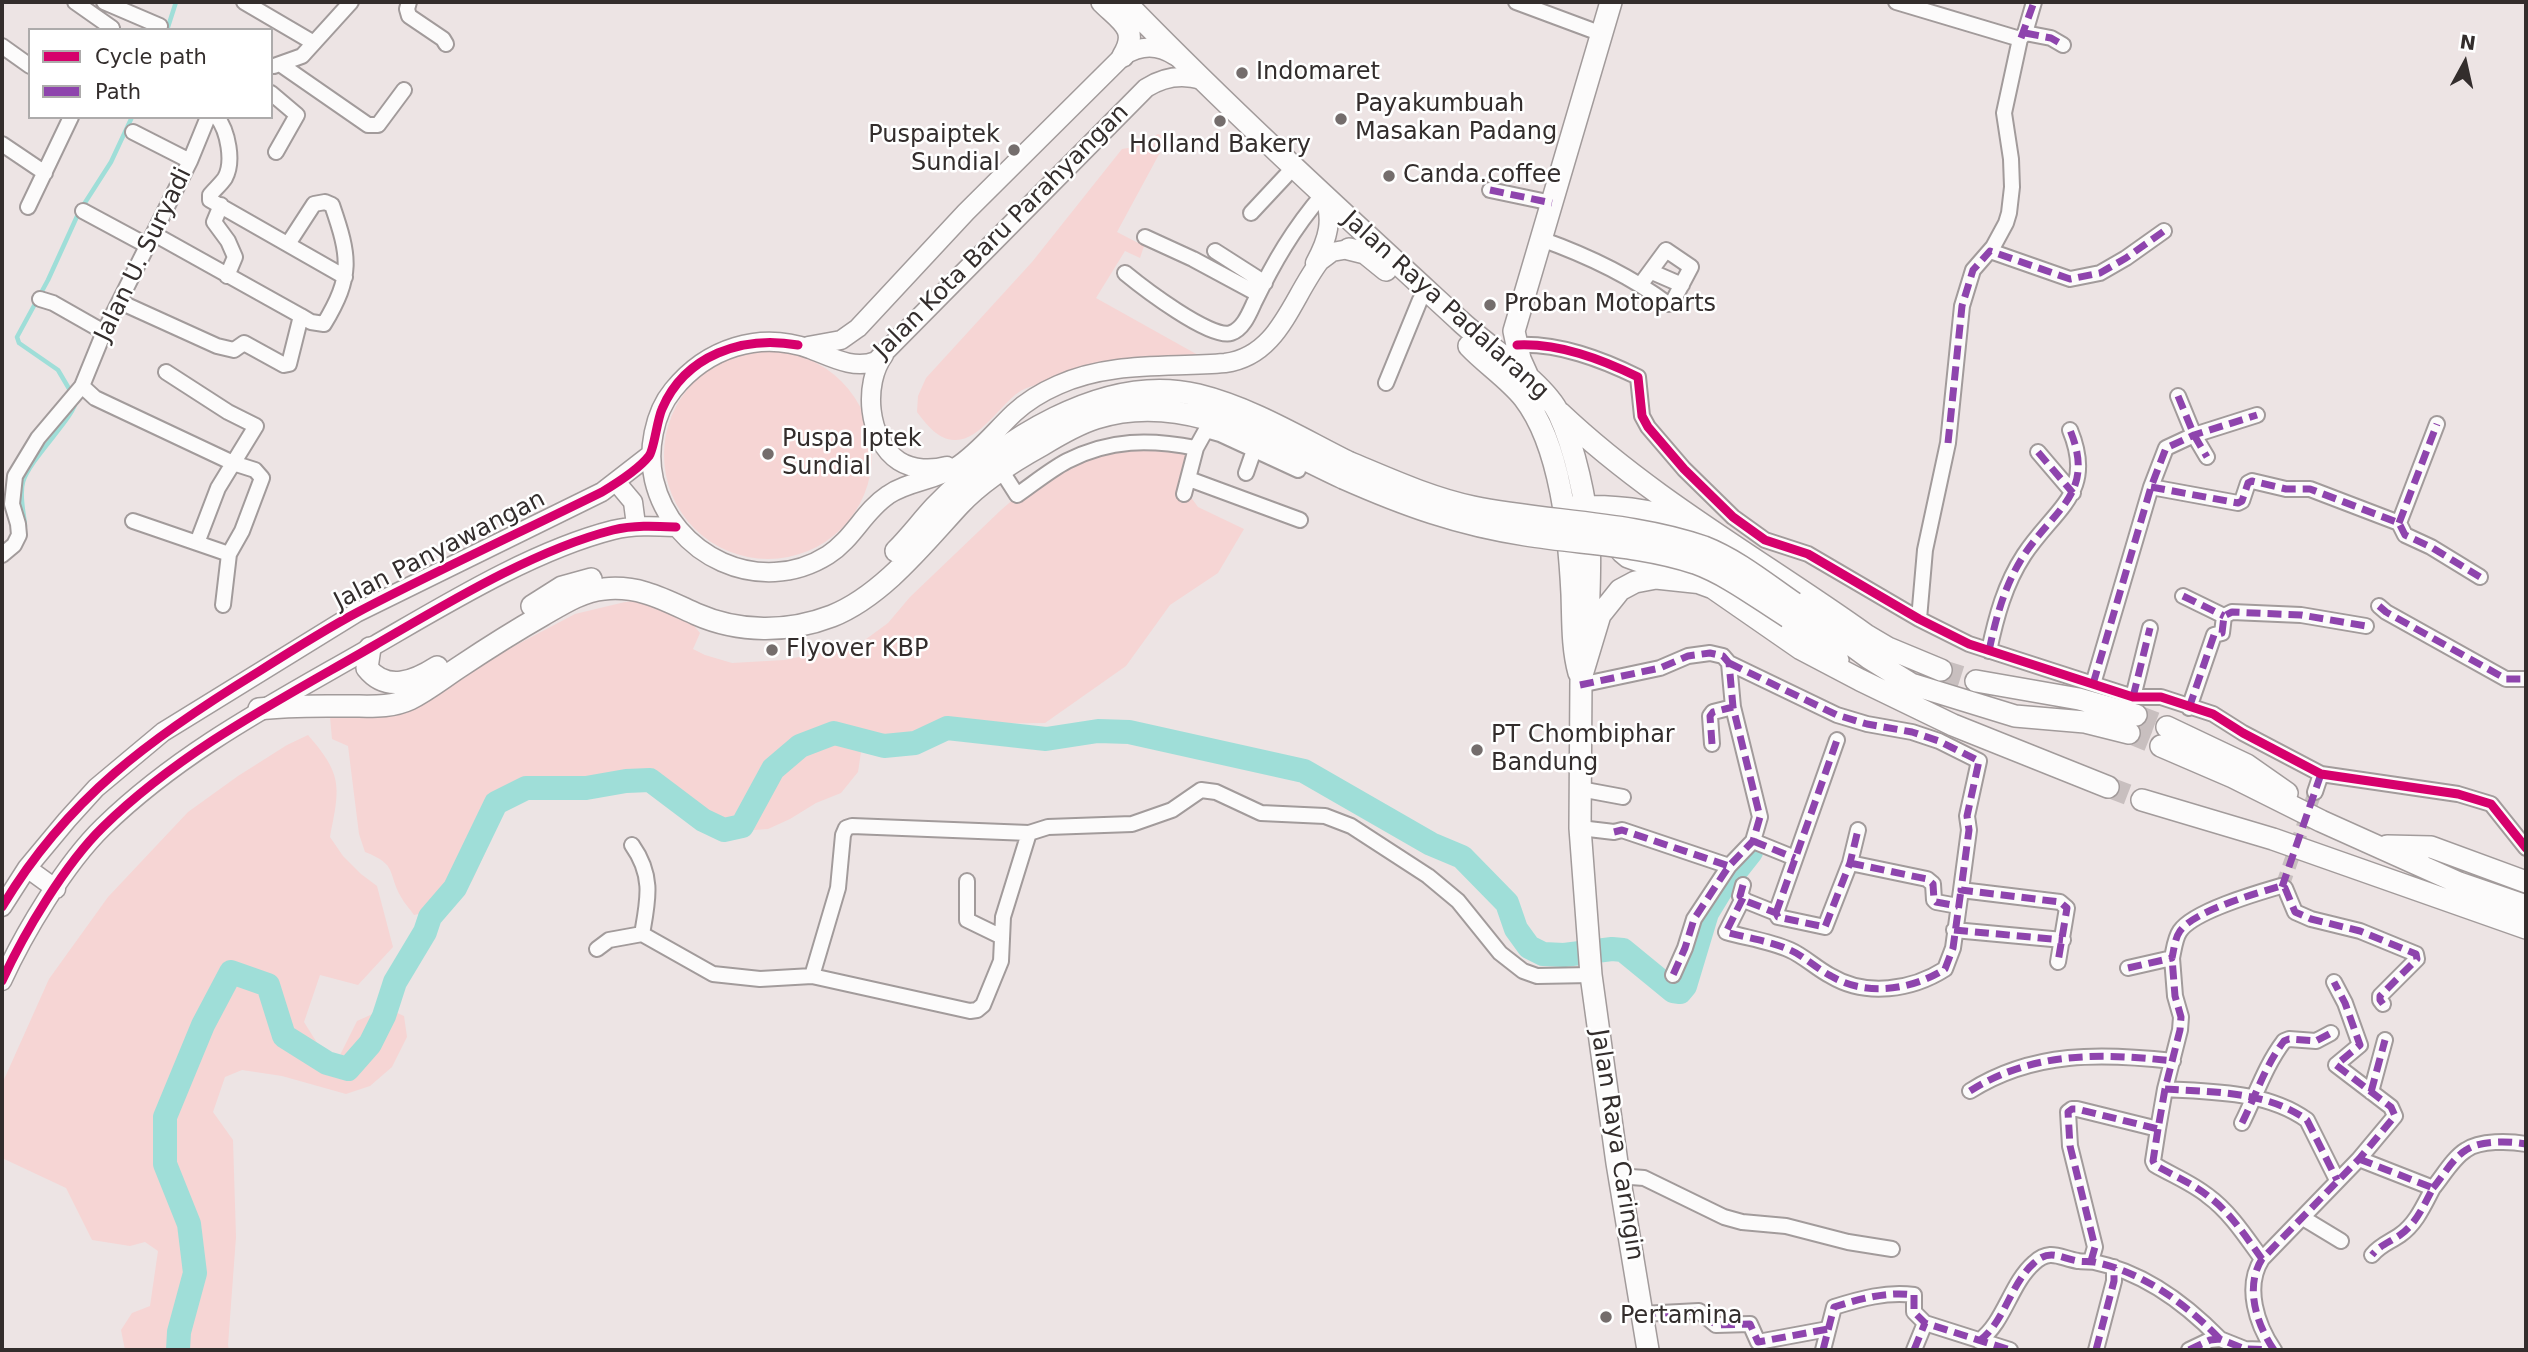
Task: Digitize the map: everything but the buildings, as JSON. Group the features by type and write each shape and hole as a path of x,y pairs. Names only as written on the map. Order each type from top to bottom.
{"highway":[{"path":"1102,2 1130,33 1131,42 1123,56"},
{"name":"Jalan Raya Padalarang","path":"1125,2 1183,62 1294,167 1475,335 1529,379 1558,412 1572,453 1580,578 1581,668"},
{"path":"1529,379 1520,359 1516,338 1541,239 1611,2"},
{"name":"Jalan Raya Padalarang","path":"1349,249 1369,256 1523,396 1542,430 1574,506"},
{"path":"1475,335 1500,340 1516,338"},
{"path":"370,648 367,663 373,675 394,684 406,683 426,675 562,587 610,577 629,577 654,583 714,609 739,615 779,615 824,606 860,586 904,543 936,506 980,466 1062,414 1093,402 1128,394 1160,391 1208,398 1270,423 1405,505 1470,525 1666,554 1699,565 1791,610 1911,684 1970,705 2015,716 2085,722 2133,715"},
{"path":"259,709 396,704 421,692 553,609 584,593 601,589 636,589 672,601 697,615 732,625 783,628 807,624 854,605 875,592 967,496 1001,470 1073,427 1098,417 1158,410 1222,422 1345,470"},
{"path":"1558,412 1671,503 1877,641 1941,670"},
{"path":"1574,506 1641,511 1676,519 1728,541"},
{"path":"1641,511 1629,517 1618,533 1622,552 1640,562 1713,587 1801,649 1860,680 1952,724 2108,787"},
{"path":"1580,578 1657,578 1703,583"},
{"path":"1581,668 1600,615 1620,590 1635,582 1657,578"},
{"path":"1791,610 1860,680"},
{"name":"Jalan Raya Caringin","path":"1581,668 1580,828 1591,971 1619,1180 1648,1350"},
{"path":"1976,681 2079,699 2133,715"},
{"path":"2164,736 2247,765 2281,787 2321,821 2459,883 2526,906"},
{"path":"2142,800 2273,839 2526,928"},
{"path":"2374,845 2431,848 2526,882"}],"main road":[{"name":"Jalan Raya Padalarang","path":"1123,56 1137,48 1151,47 1165,50 1183,62"},
{"name":"Jalan Kota Baru Parahyangan","path":"985,443 950,471 887,495 848,539 827,555 801,567 775,572 728,566 700,550 676,527 657,493 651,454 654,433 663,406 678,384 696,365 715,353 749,343 816,346 835,342 855,331 966,212 1123,56"},
{"name":"Jalan Kota Baru Parahyangan","path":"798,345 860,365 876,361 1146,88 1175,77 1202,80"},
{"path":"1293,303 1320,254 1328,232 1329,212 1323,194"},
{"path":"887,352 873,376 870,397 880,437 895,458 916,467 945,467 985,443 1029,400 1087,374 1133,367 1225,363 1248,358 1268,342 1324,257 1336,250 1349,249"},
{"name":"Jalan Panyawangan","path":"2,907 27,868 96,788 163,732 356,613 602,492 651,454"},
{"path":"617,482 633,502 636,526"},
{"name":"Jalan Panyawangan","path":"2,981 56,888 101,829 147,786 188,756 259,709 454,599 542,555 590,537 636,526 676,527"},
{"path":"27,868 56,888"}],"street":[{"path":"75,2 111,28"},
{"path":"104,2 160,26"},
{"path":"244,2 314,43"},
{"path":"409,2 409,16 443,39 446,44"},
{"path":"1516,2 1602,34"},
{"path":"1896,2 1938,7 2022,36 2051,38 2063,45"},
{"path":"1919,619 1925,550 1948,443 1962,306 1973,270 1990,251 2006,223 2012,187 2004,113 2022,36 2034,2"},
{"path":"276,66 302,56 343,5"},
{"path":"112,28 121,11"},
{"path":"2,46 28,65"},
{"path":"276,66 368,125 378,125 404,90"},
{"path":"273,95 297,115 276,152"},
{"path":"28,207 70,119"},
{"name":"Jalan U. Suryadi","path":"2,555 14,545 19,536 18,524 7,503 19,469 38,438 80,388 104,332 190,161 207,119"},
{"path":"219,119 227,137 229,165 224,179 209,196 211,201 345,277"},
{"path":"133,132 190,161"},
{"path":"2,144 45,173"},
{"path":"1251,213 1294,167"},
{"path":"1490,190 1552,203"},
{"path":"1125,273 1181,313 1221,334 1228,334 1240,328 1286,242 1323,194"},
{"path":"83,211 226,276 311,323 324,324 340,298 345,277 345,250 332,205 326,202 314,204 288,244"},
{"path":"222,205 214,222 236,257 226,276"},
{"path":"1990,251 2070,279 2100,273 2164,231"},
{"path":"1145,237 1262,289"},
{"path":"1541,239 1587,257 1641,284 1670,304 1691,267 1669,250 1664,252 1641,284"},
{"path":"1215,251 1262,289"},
{"path":"1652,272 1682,285"},
{"path":"40,299 53,303 104,332"},
{"path":"1386,383 1420,300"},
{"path":"120,302 217,346 234,350 244,343 286,365 292,357 300,316"},
{"path":"1516,338 1614,365 1639,377 1643,416 1648,427 1685,469 1748,528 1765,540 1808,554 1919,619 1969,644 2093,684 2133,715"},
{"path":"166,372 228,412 256,425 218,488 197,543"},
{"path":"80,388 95,398 233,463 255,470 262,478 242,531 229,554 223,605"},
{"path":"2178,396 2194,435 2207,457"},
{"path":"2093,684 2151,487 2166,447 2257,415"},
{"path":"2399,523 2437,424"},
{"path":"1184,494 1196,448 1206,430 1298,470"},
{"path":"1989,651 2003,594 2023,555 2073,493 2080,471 2077,446 2070,430"},
{"path":"1001,470 1017,495 1066,462 1091,451 1121,444 1160,441 1196,448"},
{"path":"1246,473 1254,450"},
{"path":"2038,452 2073,493"},
{"path":"1189,478 1300,520"},
{"path":"2151,487 2238,503 2243,499 2248,482 2252,481 2286,489 2310,489 2399,523 2405,535 2431,547 2480,577"},
{"path":"133,522 229,554"},
{"path":"2183,596 2224,616"},
{"path":"2379,606 2506,679 2526,679"},
{"path":"2224,616 2232,612 2301,615 2366,626"},
{"path":"2189,708 2214,635 2222,633 2224,616"},
{"path":"2133,715 2150,628"},
{"path":"1581,668 1660,668 1688,656 1710,653 1723,656 1729,663 1837,715 1867,724 1912,732 1939,741 1979,761 1967,816 1969,830 1953,948 1948,965 1942,971 1904,986 1863,989 1832,977 1791,950 1726,932 1743,892 1778,917 1825,928 1850,863 1858,830"},
{"path":"1673,975 1694,919 1729,866 1753,841 1760,817 1733,706 1729,663"},
{"path":"2133,715 2161,697 2213,715 2321,775 2479,799 2498,810 2505,824 2526,848"},
{"path":"1712,744 1710,716 1713,712 1733,706"},
{"path":"1776,913 1838,740"},
{"path":"2315,792 2321,775"},
{"path":"1580,789 1623,797"},
{"path":"812,976 838,888 846,828 905,827 1029,833 1048,827 1132,824 1172,810 1201,790 1216,792 1261,813 1325,816 1351,825 1429,876 1458,901 1500,953 1523,971 1537,976 1591,971"},
{"path":"1580,828 1614,832 1622,830 1729,866"},
{"path":"597,949 609,940 642,934 713,974 760,979 812,976 922,1002 977,1010 983,1005 1001,961 1003,918 1029,833"},
{"path":"1753,841 1795,858"},
{"path":"632,845 642,859 649,892 642,934"},
{"path":"1850,863 1927,879 1933,884 1936,902 1958,906"},
{"path":"967,881 967,920 1002,936"},
{"path":"2262,1259 2215,1202 2152,1161 2165,1089 2179,1042 2181,1017 2175,996 2172,958 2177,937 2187,924 2224,904 2281,886 2285,888 2295,912 2414,951 2417,959 2408,966 2383,999"},
{"path":"1961,890 2060,902 2067,908 2059,962"},
{"path":"1954,930 2063,940"},
{"path":"2128,968 2172,958"},
{"path":"2274,1350 2265,1337 2255,1302 2253,1281 2256,1269 2262,1259 2359,1159 2395,1116 2391,1107 2336,1065 2360,1045 2345,1003 2334,982"},
{"path":"2242,1123 2264,1072 2284,1041 2316,1041 2331,1033"},
{"path":"2371,1092 2385,1040"},
{"path":"1970,1091 1992,1077 2073,1056 2121,1055 2173,1061"},
{"path":"2165,1089 2255,1097 2298,1114 2307,1120 2337,1180"},
{"path":"2091,1261 2095,1247 2070,1146 2068,1112 2077,1109 2158,1129"},
{"path":"2372,1255 2377,1248 2398,1237 2413,1224 2432,1188 2462,1152 2470,1147 2494,1143 2526,1144"},
{"path":"2359,1159 2432,1188"},
{"path":"1619,1180 1644,1178 1724,1217 1742,1222 1786,1226 1848,1242 1892,1249"},
{"path":"2304,1218 2341,1241"},
{"path":"1979,1341 1993,1326 2009,1295 2029,1268 2040,1257 2056,1254 2114,1267 2181,1302 2221,1339 2245,1349 2274,1350"},
{"path":"2096,1350 2114,1281 2114,1267"},
{"path":"1823,1350 1834,1307 1876,1296 1896,1294 1914,1295 1914,1312 1925,1323 2010,1350"},
{"path":"1642,1314 1699,1311 1716,1325 1750,1324 1758,1342 1828,1329"},
{"path":"1914,1350 1925,1323"},
{"path":"2189,1350 2210,1340 2221,1339"}],"shaded area":[{"path":"1158,134 1166,137 1163,147 1117,232 1144,246 1140,258 1125,251 1096,298 1198,355 1120,362 1063,375 1019,392 982,428 965,438 950,440 939,435 917,412 918,396 926,378 1032,262 1122,149 1134,147"},
{"path":"768,351 808,359 841,382 864,415 872,455 864,495 841,528 808,551 768,559 728,551 695,528 672,495 664,455 672,415 695,382 728,359"},
{"path":"1120,437 1187,439 1197,445 1190,496 1198,507 1244,529 1218,573 1170,605 1126,666 1045,723 941,724 915,736 888,739 855,732 861,752 858,772 841,793 768,829 754,830 734,838 706,830 659,793 638,786 594,793 532,792 507,805 472,881 447,908 414,915 401,897 387,865 365,852 359,834 348,746 332,739 330,717 333,706 444,683 575,614 625,602 655,599 683,612 700,633 693,649 732,663 784,660 858,645 888,623 910,597 1001,510 1053,465 1075,450"},
{"path":"308,735 328,761 336,782 336,806 330,837 343,856 377,886 393,947 358,985 320,975 304,1022 324,1054 340,1055 357,1021 386,1008 404,1016 407,1037 392,1067 370,1086 346,1094 282,1076 242,1070 225,1077 213,1112 233,1140 236,1237 229,1350 125,1350 121,1330 132,1313 150,1306 158,1251 145,1242 130,1246 92,1240 66,1188 2,1158 2,1084 49,979 108,897 188,812 238,776"}],"waterway":[{"path":"168,28 176,2"},
{"path":"71,392 58,370 19,343 17,337 48,280 79,212 111,162 131,119"},
{"path":"25,526 22,487 27,472 70,415 76,399"},
{"path":"178,1350 179,1332 195,1273 189,1224 165,1164 165,1117 203,1025 231,972 268,985 284,1036 327,1063 348,1069 370,1044 384,1016 395,982 425,932 430,917 455,888 496,803 526,788 586,788 650,780 703,820 724,830 742,826 773,769 800,746 834,733 884,746 915,743 947,728 1046,739 1098,731 1129,732 1304,771 1431,844 1462,857 1507,903 1516,929 1529,947 1543,954 1564,955 1623,950 1673,991 1680,992 1685,986 1707,913 1721,890 1751,852"}],"tunnel":[{"path":"1941,670 1976,681"},
{"path":"2136,715 2167,727"},
{"path":"2129,733 2161,746"},
{"path":"2108,787 2142,800"},
{"path":"2282,887 2315,792"}],"marked path":[{"path":"2021,38 2034,2"},
{"path":"2025,33 2051,38 2063,45"},
{"path":"1490,190 1552,203"},
{"path":"1948,443 1962,306 1973,270 1990,251 2070,279 2100,273 2164,231"},
{"path":"2178,396 2194,435 2207,457"},
{"path":"2093,684 2151,487 2166,448 2194,435 2257,415"},
{"path":"2399,523 2437,424"},
{"path":"1989,651 2002,601 2017,566 2059,511 2075,485 2077,452 2070,430"},
{"path":"2038,452 2073,493"},
{"path":"2151,487 2238,503 2242,501 2248,483 2252,481 2286,489 2310,489 2399,523 2405,535 2431,547 2480,577"},
{"path":"2183,596 2224,616"},
{"path":"2379,606 2506,679 2526,679"},
{"path":"2189,708 2214,635 2222,633 2224,616 2232,612 2301,615 2366,626"},
{"path":"2133,697 2150,628"},
{"path":"1580,685 1660,668 1688,656 1710,653 1723,656 1729,663 1733,707 1760,817 1753,841 1729,866 1694,919 1673,975"},
{"path":"1729,663 1837,715 1867,724 1912,732 1939,741 1979,761 1967,816 1969,830 1961,890 2060,902 2067,908 2058,962"},
{"path":"1712,744 1710,716 1713,712 1733,707"},
{"path":"1776,913 1837,740"},
{"path":"2282,887 2321,774"},
{"path":"1614,832 1622,830 1729,866"},
{"path":"1743,885 1740,896 1746,901 1776,913 1778,917 1825,927 1850,863 1858,830"},
{"path":"1753,841 1795,858"},
{"path":"1850,863 1927,879 1933,884 1936,902 1958,906"},
{"path":"2128,968 2172,958 2176,940 2187,924 2212,910 2281,886 2285,888 2295,912 2311,919 2360,931 2416,954 2417,959 2380,996 2383,1004"},
{"path":"1743,898 1726,932 1790,950 1845,983 1874,989 1904,986 1945,969 1953,948 1961,890"},
{"path":"1954,930 2063,940"},
{"path":"2091,1261 2095,1247 2070,1146 2068,1112 2077,1109 2158,1129 2180,1030 2181,1017 2175,996 2172,958"},
{"path":"2274,1350 2262,1329 2253,1294 2257,1270 2262,1259 2359,1159 2395,1116 2391,1107 2336,1065 2360,1045 2345,1003 2334,982"},
{"path":"2242,1123 2266,1071 2284,1041 2316,1041 2331,1033"},
{"path":"2371,1092 2385,1040"},
{"path":"1970,1091 2018,1068 2068,1058 2094,1056 2173,1061"},
{"path":"2165,1089 2239,1095 2275,1103 2291,1110 2307,1120 2337,1180"},
{"path":"2158,1129 2153,1161 2155,1165 2216,1202 2262,1259"},
{"path":"2433,1188 2457,1158 2472,1147 2495,1142 2526,1144"},
{"path":"2359,1159 2433,1188 2411,1225 2372,1255"},
{"path":"1979,1341 1995,1324 2026,1272 2040,1258 2050,1255 2094,1262 2130,1273 2163,1291 2220,1339"},
{"path":"2096,1350 2114,1281 2114,1267"},
{"path":"1823,1350 1834,1307 1874,1296 1894,1294 1914,1295 1914,1312 1925,1323 2010,1350"},
{"path":"1642,1314 1699,1311 1716,1325 1750,1324 1758,1342 1828,1329"},
{"path":"1914,1350 1925,1323"},
{"path":"2189,1350 2210,1340 2220,1339 2245,1349 2274,1350"}],"cycle path":[{"path":"2,907 27,868 84,802 115,773 182,721 345,619 602,492 621,480 649,456 660,414 672,390 701,362 718,353 757,343 798,345"},
{"path":"1517,345 1579,353 1638,377 1642,416 1648,427 1684,469 1733,517 1765,540 1808,554 1919,619 1969,644 2133,697 2161,697 2213,714 2321,774 2458,794 2491,804 2526,848"},
{"path":"2,981 46,900 89,842 166,773 233,727 522,564 613,530 652,526 676,527"}],"place":[{"name":"Indomaret","path":"1242,73"},
{"name":"Payakumbuah Masakan Padang","path":"1341,119"},
{"name":"Holland Bakery","path":"1220,121"},
{"name":"Puspaiptek Sundial","path":"1014,150"},
{"name":"Canda.coffee","path":"1389,176"},
{"name":"Proban Motoparts","path":"1490,305"},
{"name":"Puspa Iptek Sundial","path":"768,454"},
{"name":"Flyover KBP","path":"772,650"},
{"name":"PT Chombiphar Bandung","path":"1477,750"},
{"name":"Pertamina","path":"1606,1317"}]}
